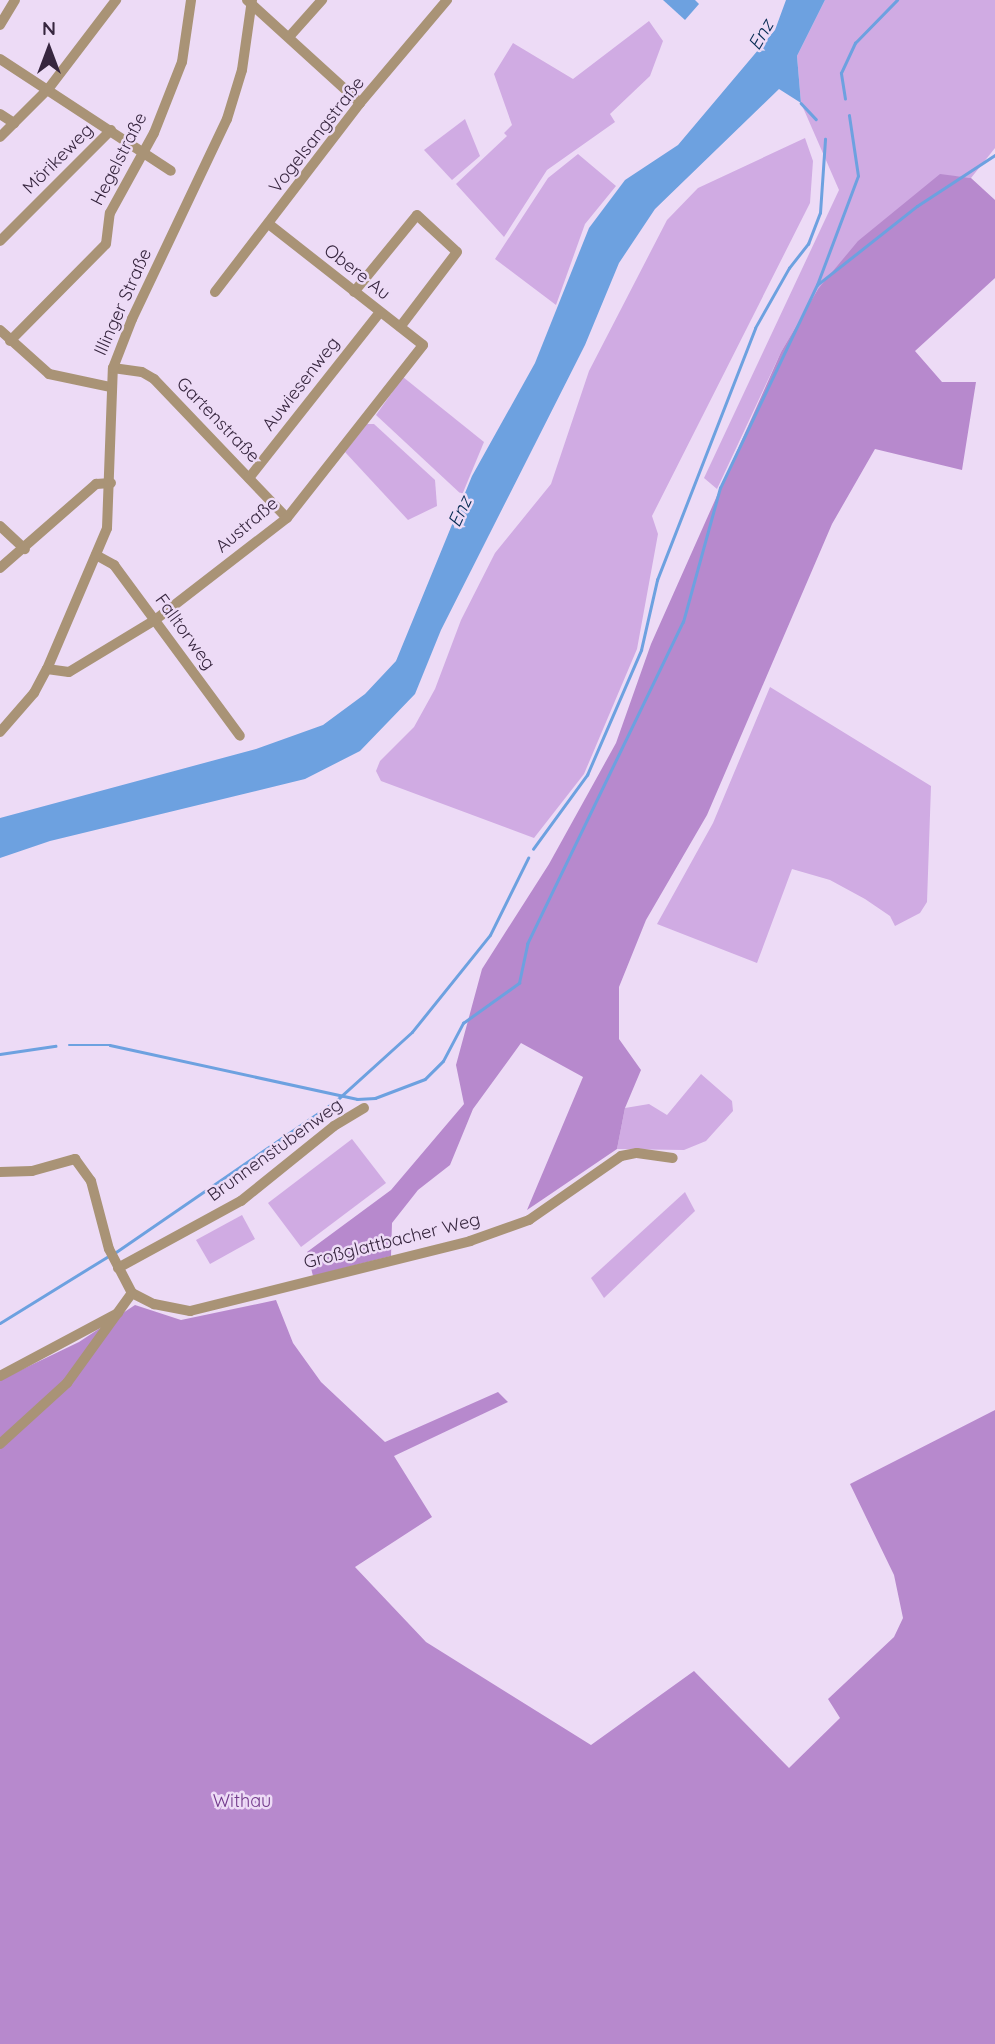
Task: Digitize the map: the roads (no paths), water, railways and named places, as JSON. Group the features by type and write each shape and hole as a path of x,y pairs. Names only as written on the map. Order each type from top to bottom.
{"street":[{"path":"0,25 15,0"},
{"path":"0,137 49,88 116,0"},
{"name":"Hegelstraße","path":"10,341 106,244 110,213 145,153 182,62 191,0"},
{"path":"289,37 322,0"},
{"name":"Vogelsangstraße","path":"215,292 270,225 360,103 447,0"},
{"path":"250,1 360,103"},
{"name":"Illinger Straße","path":"0,733 47,670 96,555 110,512 110,387 113,368 132,319 227,119 242,69 250,1"},
{"path":"0,59 49,88 170,171"},
{"path":"0,114 14,123"},
{"name":"Mörikeweg","path":"0,241 111,131"},
{"path":"354,292 417,215 457,252 400,327"},
{"name":"Obere Au","path":"270,225 423,345"},
{"name":"Auwiesenweg","path":"249,478 380,312"},
{"path":"0,330 49,374 110,387"},
{"name":"Austraße","path":"47,670 69,672 155,620 287,518 423,345"},
{"name":"Gartenstraße","path":"113,368 142,372 154,379 287,518"},
{"path":"0,568 25,549 96,484 111,483"},
{"path":"0,526 25,549"},
{"name":"Falltorweg","path":"96,555 114,565 240,736"},
{"name":"Brunnenstubenweg","path":"116,1265 133,1261 241,1201 334,1126 364,1108"},
{"name":"Großglattbacher Weg","path":"132,1293 154,1304 190,1311 470,1241 530,1220 621,1156 637,1153 673,1158"},
{"path":"0,1172 32,1171 75,1159 91,1181 109,1249 132,1293 67,1384 0,1444"},
{"path":"0,1376 122,1310"}],"water":[{"path":"663,0 695,0 699,4 685,20"},
{"name":"Enz","path":"786,0 825,0 797,56 801,103 779,89 655,209 619,263 585,345 441,630 415,694 360,751 305,779 50,841 0,858 0,818 256,749 323,725 365,694 396,661 472,476 535,363 589,228 625,180 678,145 775,30"}],"waterway":[{"path":"845,99 841,73 855,43 897,0"},
{"path":"801,103 816,119"},
{"path":"69,1045 110,1045 357,1099 375,1098 425,1079 443,1061 463,1023 519,983 527,944 683,622 720,488 817,285 858,176 849,116"},
{"path":"533,849 587,775 641,650 657,580 755,328 789,268 808,244 820,213 825,139"},
{"path":"817,285 917,206 995,155"},
{"path":"116,1252 337,1100 412,1032 490,935 528,858"},
{"path":"0,1054 55,1046"},
{"path":"0,1323 110,1255"}],"park label":[{"name":"Withau","path":"242,1801"}]}
